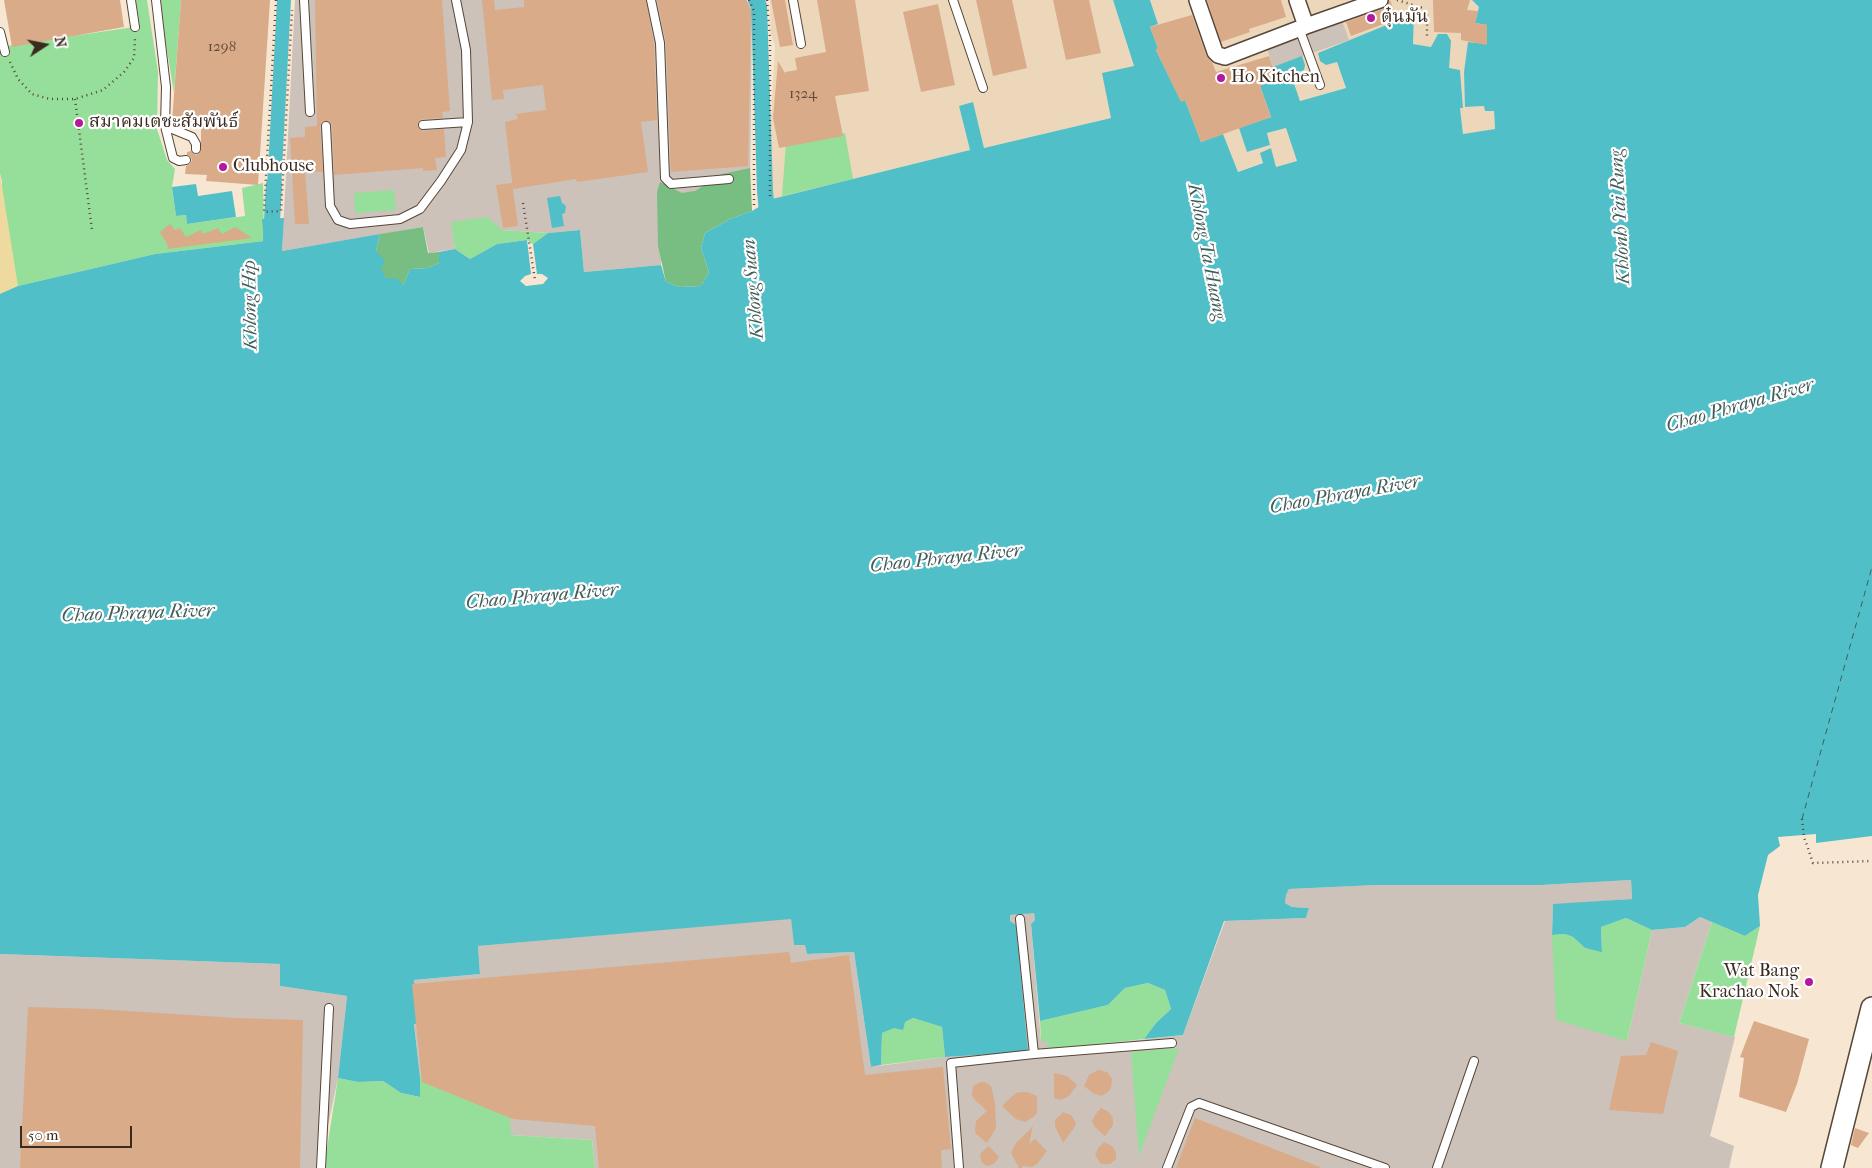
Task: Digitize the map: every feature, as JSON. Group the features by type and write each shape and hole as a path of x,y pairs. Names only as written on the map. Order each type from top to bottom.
{"street":[{"path":"1197,0 1215,52 1221,56 1229,56 1380,0"},
{"path":"1297,0 1303,27"},
{"path":"1832,1168 1872,1008"}],"lane":[{"path":"131,0 135,27"},
{"path":"156,0 166,87 165,126 173,158 179,162 186,160"},
{"path":"304,0 310,112"},
{"path":"326,126 330,206 338,220 350,224 400,219 420,209 461,150 468,122 466,50 456,0"},
{"path":"651,0 660,43 666,178 671,184 729,179"},
{"path":"793,0 801,44"},
{"path":"953,0 983,88"},
{"path":"1303,27 1320,85"},
{"path":"0,32 5,52"},
{"path":"423,125 468,122"},
{"path":"165,126 192,137 196,148"},
{"path":"1020,919 1034,1054"},
{"path":"321,1168 329,1008"},
{"path":"958,1168 951,1063 1034,1054 1172,1044"},
{"path":"1437,1168 1474,1061"},
{"path":"1167,1168 1191,1107 1199,1103 1385,1168"}],"path":[{"path":"276,0 264,212 281,211 292,10"},
{"path":"749,0 754,10 754,206"},
{"path":"767,0 770,38 770,198"},
{"path":"1397,0 1423,8 1427,14 1427,38"},
{"path":"5,52 18,78 32,94 50,99 75,99 103,90 124,72 134,58 135,27"},
{"path":"75,99 92,230"},
{"path":"523,203 535,280"},
{"path":"1802,819 1804,837 1812,863 1872,860"}],"shaded area":[{"path":"295,0 747,0 752,10 750,190 752,211 660,222 661,265 584,272 580,230 548,233 502,230 452,222 455,249 429,253 423,227 282,251"},
{"path":"770,0 1113,0 1134,67 1111,118 984,148 973,103 959,106 970,150 772,199 771,120 775,46 771,35"},
{"path":"1150,0 1472,0 1479,7 1487,25 1487,45 1468,42 1466,107 1484,106 1494,111 1495,129 1463,134 1460,108 1463,108 1460,70 1449,69 1431,47 1413,44 1414,17 1401,19 1318,53 1337,62 1346,88 1299,101 1291,75 1268,79 1269,82 1260,87 1271,117 1239,128 1247,152 1270,145 1267,133 1286,128 1297,161 1276,167 1271,148 1263,162 1238,172 1223,135 1201,142 1156,50 1150,27 1158,24"},
{"path":"1341,18 1349,40 1273,67 1266,45"},
{"path":"1631,880 1632,899 1553,905 1552,935 1627,1041 1652,930 1685,927 1700,917 1712,922 1679,1023 1735,1037 1710,1136 1734,1146 1729,1168 595,1168 592,1140 510,1135 510,1116 420,1077 414,1023 418,1023 414,980 480,974 478,946 791,918 794,944 805,944 807,954 854,952 871,1067 945,1057 1027,1052 1016,926 1010,921 1010,915 1034,912 1035,920 1031,924 1041,1041 1047,1041 1049,1050 1183,1035 1225,921 1306,918 1309,908 1292,907 1285,903 1289,889 1377,885 1541,885"},
{"path":"0,954 281,964 280,986 347,996 338,1078 319,1168 0,1168"}],"green space":[{"name":"สมาคมเตชะสัมพันธ์","path":"136,0 147,0 158,72 157,129 167,160 175,169 172,187 176,216 186,215 187,224 245,216 242,188 263,183 264,241 155,254 18,286 0,294 2,181 0,174 0,47 140,26"},
{"path":"161,0 181,0 174,93 165,38"},
{"path":"845,133 853,179 782,196 786,143"},
{"path":"750,168 752,211 730,219 705,233 701,248 709,272 701,286 679,287 666,282 658,246 657,192 660,182 682,193 695,191 722,174"},
{"path":"394,190 396,210 355,213 354,193"},
{"path":"487,217 502,230 548,233 533,244 527,240 497,244 470,259 455,249 451,222"},
{"path":"423,227 428,253 439,252 439,263 428,268 410,269 403,285 386,278 380,269 376,251 380,234"},
{"path":"1626,918 1652,930 1627,1041 1556,1020 1552,935 1565,934 1573,937 1585,948 1602,951 1601,927"},
{"path":"1712,922 1745,936 1760,926 1734,1037 1679,1023"},
{"path":"1148,983 1165,990 1171,1009 1156,1023 1144,1039 1048,1050 1047,1041 1041,1041 1040,1021 1108,1005 1125,988"},
{"path":"913,1018 942,1027 945,1057 881,1065 882,1033"},
{"path":"1179,1048 1139,1156 1131,1052"},
{"path":"420,1077 510,1117 511,1135 592,1140 595,1168 324,1168 338,1078 358,1082 383,1081 401,1093 419,1097"}],"sand":[{"path":"0,174 18,286 0,294"}],"water":[{"path":"277,0 291,0 280,207 266,206"},
{"path":"1113,0 1150,0 1158,24 1150,27 1158,48 1156,50 1181,101 1185,100 1201,142 1223,134 1238,172 1263,163 1260,153 1271,148 1276,167 1297,161 1286,128 1267,133 1270,145 1247,152 1239,128 1271,117 1260,86 1268,82 1268,79 1276,76 1273,67 1302,56 1305,65 1304,70 1291,75 1300,101 1346,88 1337,62 1326,65 1320,61 1318,53 1401,19 1414,16 1413,44 1431,47 1438,34 1447,34 1451,41 1449,68 1460,70 1463,108 1460,108 1463,134 1495,129 1494,111 1485,111 1484,106 1465,107 1464,72 1468,42 1487,44 1487,25 1475,23 1479,7 1472,0 1872,0 1872,836 1816,843 1816,834 1778,837 1780,846 1768,855 1758,895 1760,926 1745,936 1700,917 1685,927 1652,930 1626,918 1601,927 1602,952 1585,948 1573,937 1565,934 1552,935 1553,904 1632,899 1631,880 1541,885 1377,885 1289,889 1285,903 1292,907 1309,908 1306,918 1224,921 1183,1035 1144,1039 1156,1023 1171,1009 1165,990 1148,983 1125,988 1108,1005 1040,1021 1031,924 1035,920 1034,913 1010,915 1010,921 1016,925 1028,1052 945,1057 942,1027 913,1018 905,1022 903,1030 894,1028 882,1033 881,1065 871,1067 854,952 807,954 805,945 794,945 791,919 478,946 480,974 414,980 419,1023 414,1024 420,1077 420,1097 401,1093 383,1081 358,1082 338,1078 347,996 280,986 280,964 0,954 0,294 18,286 155,254 264,241 262,219 284,218 282,251 380,234 376,251 385,261 381,269 386,278 396,278 403,285 410,269 428,268 439,263 439,252 455,249 470,259 497,244 527,240 531,274 525,276 520,281 526,286 543,284 548,278 542,274 537,274 533,244 548,233 580,230 584,272 661,265 666,282 679,287 701,286 709,272 701,248 705,233 730,219 752,211 772,199 970,150 959,106 973,102 984,148 1111,118 1102,73 1134,66"},
{"path":"196,184 198,196 232,191 236,217 187,224 186,215 176,216 172,187"},
{"path":"560,196 562,203 566,206 565,213 562,214 564,226 552,228 547,198"}],"building":[{"path":"4,0 120,0 124,27 12,47"},
{"path":"181,0 270,0 258,185 206,181 207,175 185,174 186,166 192,160 187,155 187,152 191,151 196,155 201,151 201,124 172,122"},
{"path":"315,0 442,0 450,111 442,112 443,118 422,119 417,125 423,131 444,129 446,157 435,158 437,170 423,171 423,168 334,175 332,125 328,121 323,121 320,126 323,172 305,172 309,224 295,224 290,138 305,137 305,127 317,126"},
{"path":"482,0 494,0 495,10 524,7 524,0 646,0 654,44 657,120 641,122 648,172 577,182 576,179 513,189 505,122 518,119 516,114 546,110 543,85 503,90 504,99 492,100"},
{"path":"657,0 746,0 751,10 748,166 671,172 666,43"},
{"path":"771,0 785,0 793,45 780,47"},
{"path":"817,0 855,0 869,91 835,96 843,136 779,148 773,118 778,61 786,75 785,72 797,70 795,58 826,52"},
{"path":"976,0 1012,0 1027,68 993,76"},
{"path":"1053,0 1089,0 1101,53 1066,60"},
{"path":"1207,0 1281,0 1286,17 1249,29 1250,32 1221,42"},
{"name":"ตุ๋นมัน","path":"1390,0 1397,19 1351,36 1346,22 1383,9"},
{"path":"1433,0 1470,0 1467,10 1478,11 1475,23 1487,25 1487,45 1461,40 1461,33 1434,32"},
{"path":"938,4 955,85 921,92 903,12"},
{"name":"Ho Kitchen","path":"1192,15 1206,55 1212,62 1216,72 1269,56 1276,76 1268,79 1269,82 1260,86 1271,117 1201,142 1185,100 1181,102 1156,50 1158,48 1150,27"},
{"path":"512,183 518,226 503,228 496,185"},
{"path":"170,224 175,230 180,228 186,237 201,230 203,234 218,228 222,234 235,227 252,238 167,249 168,246 160,232"},
{"path":"789,952 791,963 849,955 865,1075 943,1067 951,1149 941,1150 942,1168 599,1168 595,1126 513,1119 422,1082 412,984"},
{"path":"28,1007 303,1020 300,1168 20,1168"},
{"path":"1754,1021 1809,1039 1797,1084 1786,1112 1739,1097 1744,1058 1740,1057"},
{"path":"1651,1042 1678,1051 1663,1114 1609,1110 1621,1056 1646,1055"},
{"path":"1098,1070 1107,1072 1112,1079 1111,1088 1101,1096 1084,1086 1089,1075"},
{"path":"1054,1073 1067,1076 1077,1085 1069,1096 1061,1100 1054,1098"},
{"path":"981,1082 991,1086 995,1103 996,1128 987,1143 976,1134 975,1130 976,1121 987,1111 972,1095 973,1086"},
{"path":"1022,1092 1037,1096 1037,1113 1025,1122 1016,1119 1002,1106 1016,1093"},
{"path":"1101,1108 1109,1112 1113,1118 1113,1125 1105,1136 1095,1127 1092,1121"},
{"path":"1063,1112 1071,1115 1076,1123 1063,1143 1055,1126 1055,1120"},
{"path":"1195,1118 1320,1167 1320,1168 1176,1168"},
{"path":"1033,1126 1029,1144 1035,1139 1047,1151 1037,1164 1032,1167 1023,1166 1019,1168 1011,1153 1015,1144"},
{"path":"1855,1128 1869,1133 1858,1148 1851,1145"},
{"path":"1104,1142 1112,1146 1116,1152 1116,1159 1110,1164 1101,1164 1095,1155 1098,1148"},
{"path":"989,1146 999,1157 994,1164 988,1166 982,1163 980,1156"}],"waterway":[{"name":"Khlong Suan","path":"756,0 759,6 765,191 768,224"},
{"name":"Khlong Hip","path":"271,240 274,184"}],"ferry route":[{"path":"1802,819 1872,567"}],"place":[{"name":"ตุ๋นมัน","path":"1371,18"},
{"name":"Ho Kitchen","path":"1221,78"},
{"name":"สมาคมเตชะสัมพันธ์","path":"79,123"},
{"name":"Clubhouse","path":"223,167"},
{"name":"Wat Bang Krachao Nok","path":"1809,982"}],"water label":[{"name":"Khlonh Yai Rung","path":"1621,217"},
{"name":"Khlong Ta Huang","path":"1206,252"},
{"name":"Chao Phraya River","path":"1740,406"},
{"name":"Chao Phraya River","path":"1345,495"},
{"name":"Chao Phraya River","path":"946,559"},
{"name":"Chao Phraya River","path":"542,597"},
{"name":"Chao Phraya River","path":"138,614"}]}
